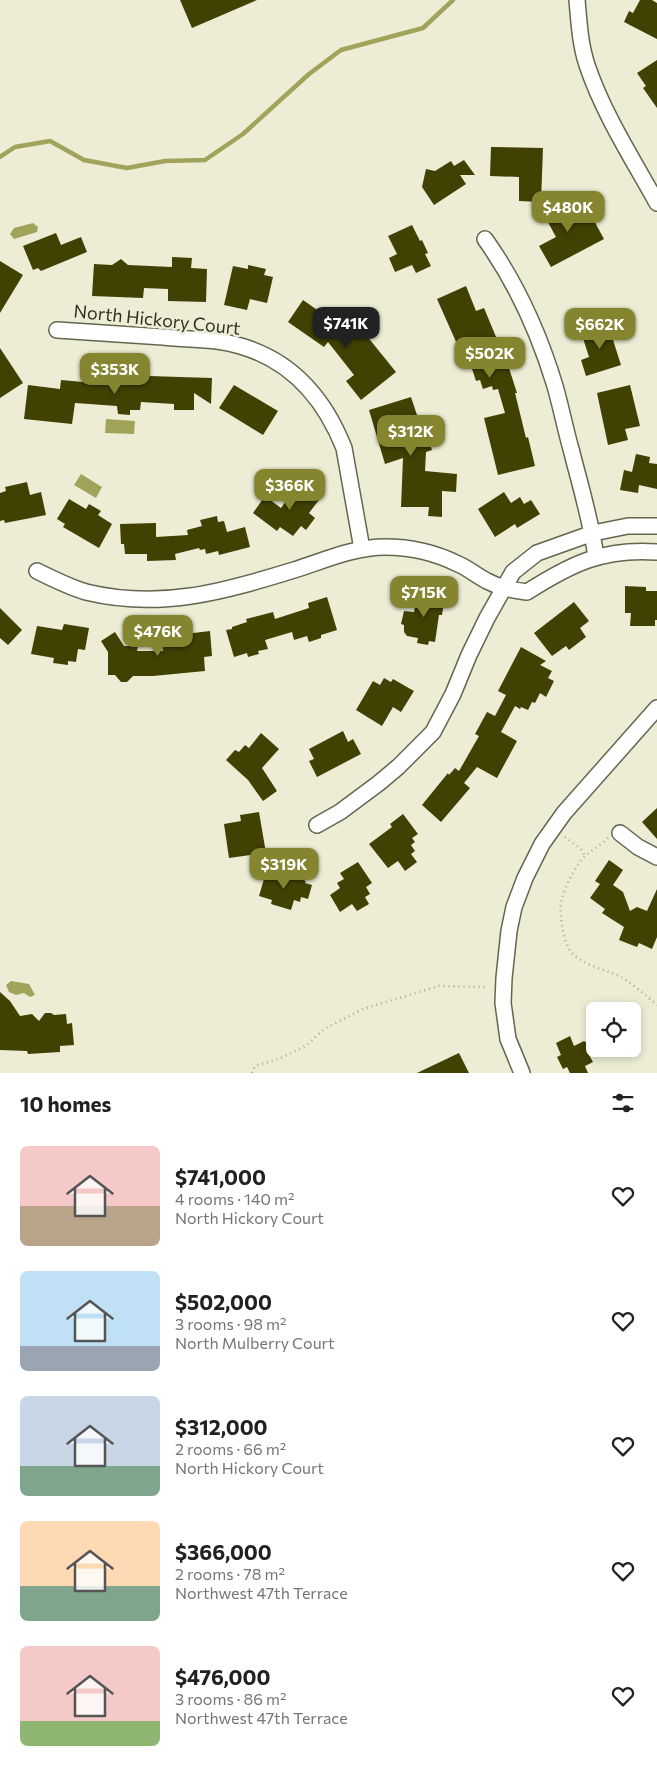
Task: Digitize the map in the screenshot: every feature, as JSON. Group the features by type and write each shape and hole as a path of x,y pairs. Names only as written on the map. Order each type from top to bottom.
{"street":[{"path":"577,0 580,38 586,63 611,120 657,203"},
{"path":"485,239 503,265 520,296 555,387 593,533 596,557"},
{"name":"North Hickory Court","path":"57,330 217,341 248,348 268,356 297,376 320,402 344,448 362,549"},
{"path":"317,825 379,783 433,732 453,694 487,618 513,572 537,553 593,533 628,526 657,526"},
{"path":"37,572 85,592 145,599 179,598 243,586 362,549 384,547 407,548 426,552 459,564 488,582 505,589 527,592 576,563 620,552 657,552"},
{"path":"522,1073 508,1039 503,1003 509,931 514,907 525,878 542,844 564,813 657,708"},
{"path":"620,833 638,847 657,857"}],"path":[{"path":"620,833 616,831 579,863 562,898 560,907 563,934 566,944 572,953 596,968 627,981 657,1005"},
{"path":"565,837 580,849 585,856"},
{"path":"252,1073 255,1066 281,1058 307,1045 324,1029 363,1009 439,986 486,987"}],"shaded area":[{"path":"33,223 38,227 37,232 14,239 10,234 14,228"},
{"path":"106,419 135,421 134,434 105,433"},
{"path":"81,474 102,487 96,498 74,485"},
{"path":"11,981 29,984 35,995 30,997 24,993 16,995 9,992 6,985"}],"building":[{"path":"180,0 257,0 192,28"},
{"path":"640,0 652,0 657,3 657,39 624,22 629,11 633,13"},
{"path":"657,60 657,108 643,88 646,86 637,73"},
{"path":"491,147 543,148 541,202 519,201 519,177 490,176"},
{"path":"464,160 475,175 460,175 466,184 434,205 422,187 426,169 435,171 451,161 454,166"},
{"path":"568,198 582,223 592,217 604,239 551,267 539,246 556,237 542,211"},
{"path":"412,225 420,241 422,240 428,253 425,254 431,266 416,273 412,265 395,272 389,258 397,254 388,236"},
{"path":"56,233 61,245 81,237 87,252 41,271 38,268 33,270 23,246"},
{"path":"172,257 192,258 191,268 207,269 206,302 168,301 168,289 144,288 143,298 92,296 94,264 112,265 121,259 128,265 172,267"},
{"path":"0,261 23,275 0,313"},
{"path":"248,265 266,269 264,275 273,277 267,303 250,299 247,310 224,305 233,266 248,269"},
{"path":"466,286 476,311 484,308 499,344 501,343 517,393 515,393 526,438 528,437 535,466 498,475 484,418 505,413 498,389 493,390 492,386 483,389 480,380 476,381 463,341 457,344 437,299"},
{"path":"303,300 333,321 331,324 351,338 362,330 396,372 361,400 346,381 354,375 328,342 324,347 288,322"},
{"path":"607,321 621,365 586,376 581,360 589,357 581,332 592,329 591,327"},
{"path":"0,348 23,383 0,398"},
{"path":"125,369 150,370 149,376 212,378 211,404 194,393 194,410 174,410 174,404 141,402 140,410 130,410 130,415 118,414 117,406 75,403 72,424 24,419 28,385 60,389 61,380 94,383 95,373 125,375"},
{"path":"234,385 278,411 263,435 219,408"},
{"path":"630,385 640,426 625,429 628,440 608,445 597,393"},
{"path":"411,397 417,415 408,418 414,441 428,437 432,450 426,452 425,471 457,474 456,492 442,491 442,517 428,516 429,507 401,507 403,458 385,464 369,410"},
{"path":"636,454 650,457 649,463 657,464 657,489 639,485 638,493 620,490 624,470 632,472"},
{"path":"27,482 30,495 41,492 46,515 5,523 4,520 0,521 0,493 6,491 5,487"},
{"path":"314,485 325,492 309,513 315,518 306,530 301,526 293,536 280,527 277,531 253,513 265,496 281,508 288,498 293,502 304,487 310,491"},
{"path":"504,492 511,503 520,497 524,504 531,500 540,514 517,528 515,524 495,537 478,509"},
{"path":"69,499 86,509 89,504 101,511 98,515 112,524 99,548 63,527 65,524 57,519"},
{"path":"217,516 218,522 224,521 227,532 245,527 250,547 219,555 218,551 206,554 205,549 200,550 199,548 175,554 176,560 147,561 147,554 125,554 124,544 121,544 120,524 156,523 156,537 188,535 187,530 202,526 200,520"},
{"path":"625,586 646,587 646,591 657,591 657,620 655,620 655,626 630,626 631,613 625,613"},
{"path":"417,592 445,597 442,615 439,615 435,642 429,641 428,645 417,643 418,638 407,636 404,632 404,625 401,624 404,611 414,612"},
{"path":"327,597 337,630 321,635 321,638 309,642 307,636 294,640 292,632 265,640 268,649 258,651 259,654 248,657 247,653 234,657 226,630 247,622 246,619 273,612 275,619 309,608 308,603"},
{"path":"574,602 589,621 580,628 586,637 569,650 566,646 552,656 534,633"},
{"path":"0,608 22,630 8,645 0,638"},
{"path":"64,624 89,628 85,650 78,649 76,662 68,661 68,665 53,663 54,658 31,654 37,626 62,630"},
{"path":"210,631 212,656 204,657 205,671 133,676 127,682 121,682 115,675 108,675 108,652 101,641 115,632 124,646 138,646 137,651 163,651 162,641 185,640 185,634"},
{"path":"521,647 546,661 540,665 552,671 548,678 554,681 546,697 540,693 535,703 532,702 528,710 515,706 501,732 517,741 497,778 477,767 464,783 470,788 441,822 422,805 448,773 449,775 455,768 459,771 479,736 475,734 487,712 495,716 506,695 498,691"},
{"path":"384,678 391,682 393,679 414,691 401,712 393,707 382,726 356,710 373,681 380,685"},
{"path":"343,731 348,742 353,739 361,754 317,777 309,761 314,759 309,749"},
{"path":"261,733 279,749 262,768 277,791 263,801 248,780 226,760 235,750 239,752 245,745 249,748"},
{"path":"657,808 657,839 642,822"},
{"path":"259,812 266,853 229,858 224,824 241,821 240,815"},
{"path":"403,814 418,834 412,838 415,842 411,845 415,851 411,854 417,862 405,871 398,861 388,868 369,844 392,827 390,824"},
{"path":"609,860 623,870 613,885 623,892 630,911 637,907 647,911 657,889 657,937 652,949 639,943 637,947 619,940 624,927 602,913 605,909 590,898 600,884 595,881"},
{"path":"358,862 372,883 366,887 370,894 365,897 369,904 357,911 352,904 340,912 330,895 340,888 337,883 344,879 340,873"},
{"path":"266,872 289,879 290,876 306,881 305,883 312,885 308,899 301,897 300,902 294,900 291,910 271,904 272,900 259,896"},
{"path":"0,992 10,1001 20,1016 32,1014 39,1021 45,1013 54,1015 66,1014 67,1024 72,1023 74,1045 60,1046 60,1052 28,1054 27,1051 0,1050"},
{"path":"570,1036 574,1046 584,1041 586,1042 586,1057 590,1057 593,1062 585,1066 588,1073 570,1073 567,1067 563,1069 557,1057 561,1055 556,1043"},
{"path":"459,1053 469,1073 417,1073"}],"waterway":[{"path":"0,157 15,147 50,141 84,160 127,168 165,161 205,160 243,134 309,74 341,50 423,28 453,0"}]}
